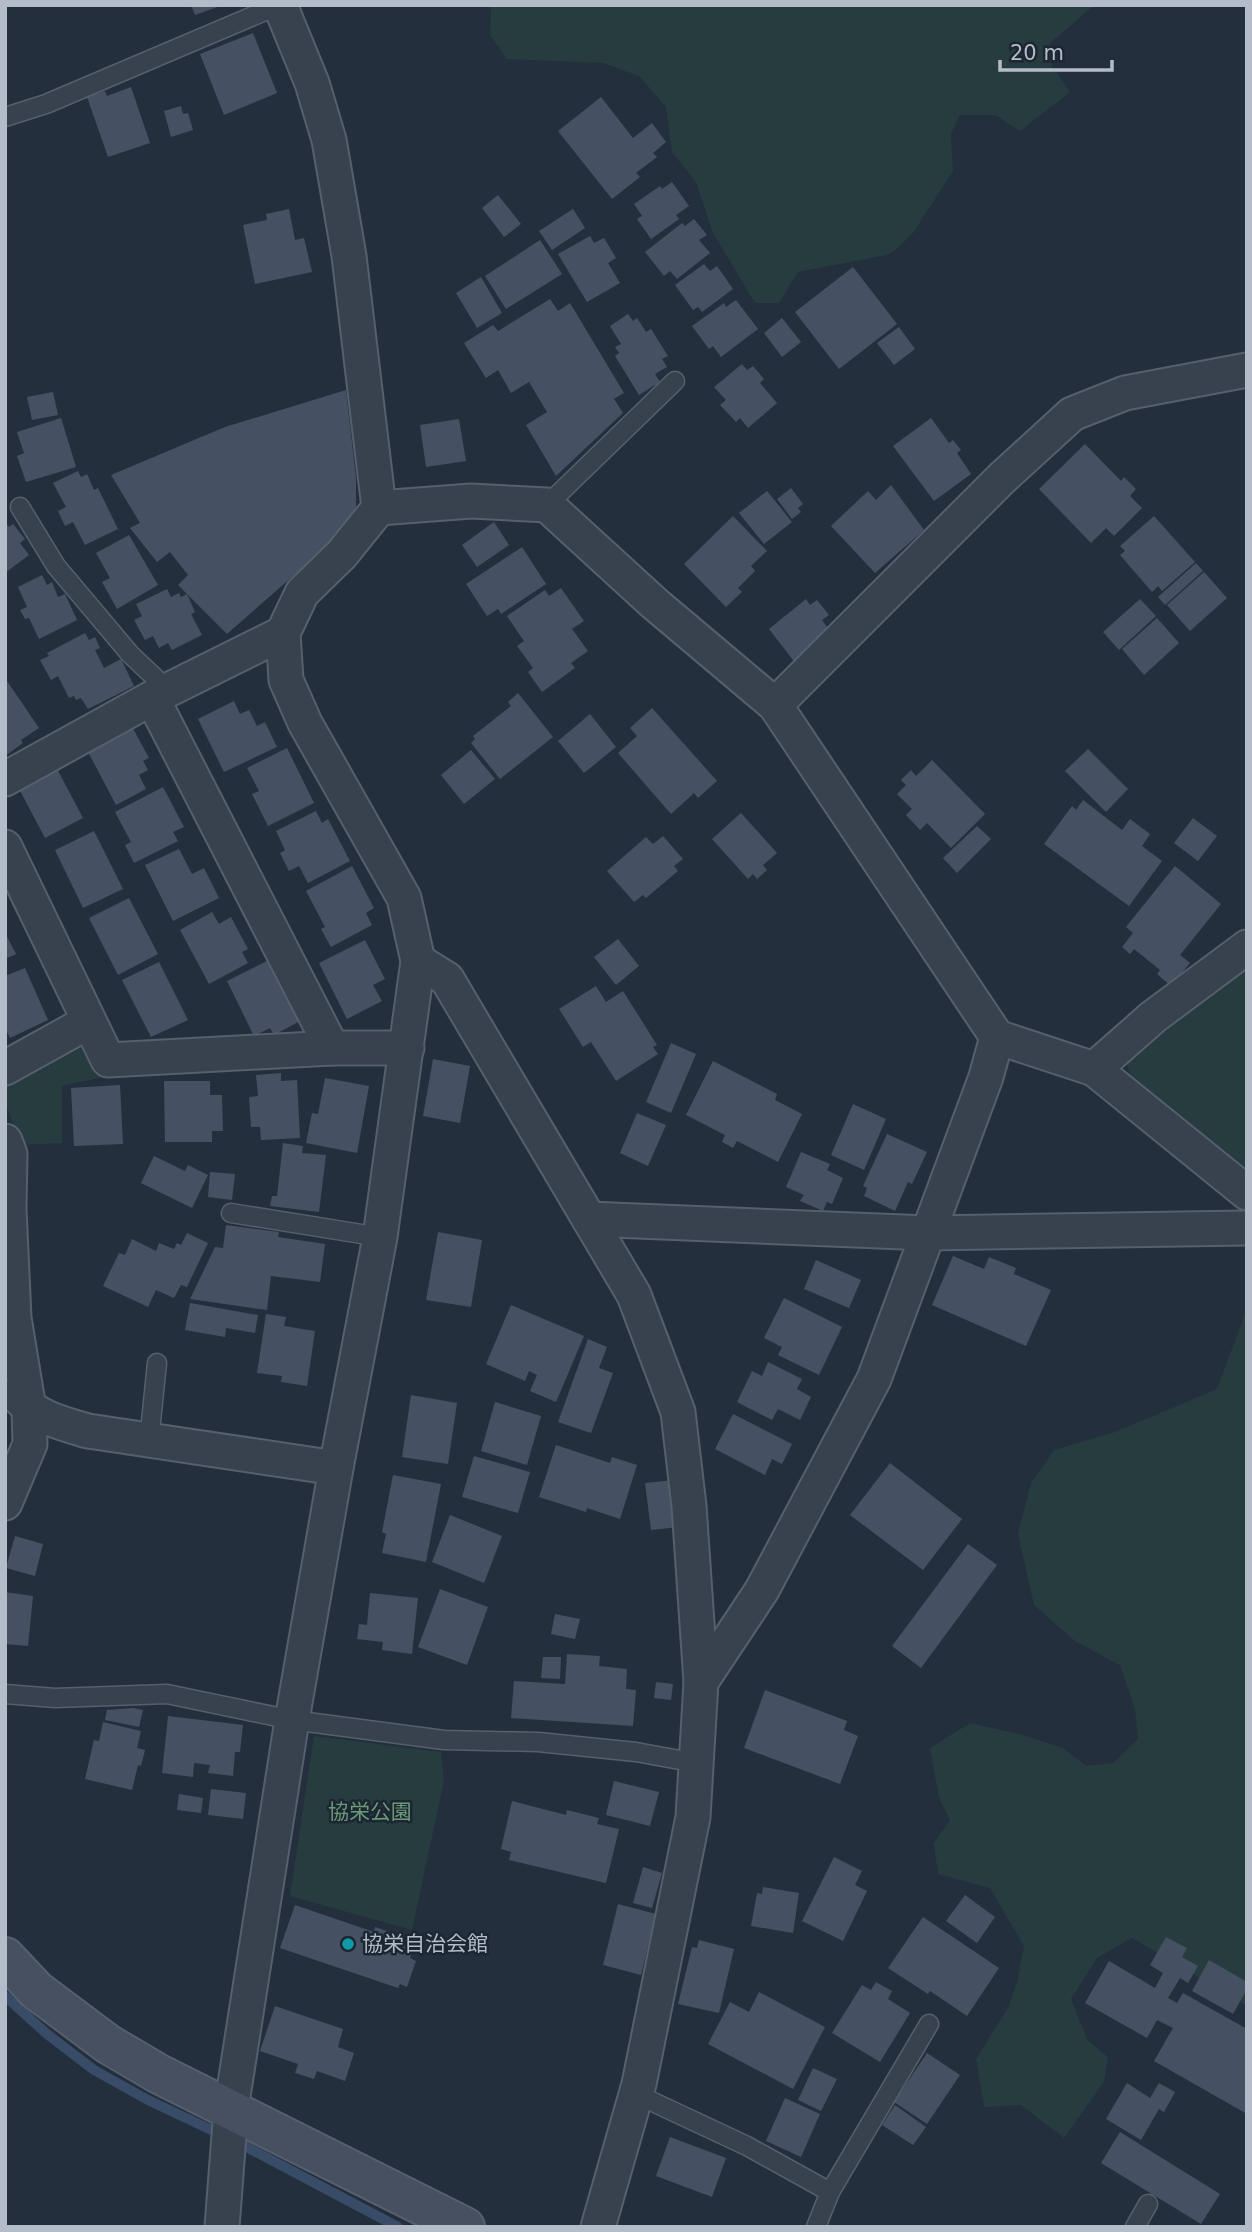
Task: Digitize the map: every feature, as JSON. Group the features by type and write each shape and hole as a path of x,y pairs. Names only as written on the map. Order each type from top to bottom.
{"street":[{"path":"222,2227 231,2109 292,1720 380,1237 418,961 404,898 305,723 286,680 283,634 302,593 342,554 379,508 349,256 329,141 312,83 279,5"},
{"path":"775,705 1001,479 1072,414 1125,393 1247,370"},
{"path":"379,508 471,501 547,505 654,603 775,705 997,1037 1094,1069 1247,1193"},
{"path":"5,779 160,694 283,634"},
{"path":"160,694 332,1048"},
{"path":"5,847 108,1060 332,1048 407,1048"},
{"path":"1094,1069 1153,1017 1247,947"},
{"path":"418,961 447,979 634,1295 678,1412 689,1506 701,1682 693,1817 636,2094 598,2227"},
{"path":"5,1068 88,1022"},
{"path":"701,1682 762,1590 874,1378 986,1077 997,1037"},
{"path":"5,1140 9,1154 14,1318 29,1409 30,1444 5,1503"},
{"path":"589,1219 928,1233 1247,1228"},
{"path":"5,1382 29,1409 59,1423 88,1431 336,1468"},
{"path":"5,1957 36,1990 108,2044 159,2074 465,2227"}],"lane":[{"path":"5,117 46,104 279,5"},
{"path":"547,505 675,381"},
{"path":"20,507 56,566 160,694"},
{"path":"231,1213 380,1237"},
{"path":"149,1441 158,1363"},
{"path":"5,1694 55,1698 167,1694 292,1720 444,1740 551,1743 636,1752 696,1763"},
{"path":"816,2227 830,2192 929,2024"},
{"path":"636,2094 747,2146 830,2192"},
{"path":"1135,2227 1148,2204"}],"green space":[{"path":"489,5 1092,7 1050,43 1052,66 1070,92 1020,131 995,115 960,115 951,134 953,171 913,233 898,248 887,255 798,272 779,303 755,303 713,233 696,182 672,152 666,107 639,76 603,63 507,59 490,35"},
{"path":"1247,966 1247,1179 1133,1087 1127,1064 1166,1017"},
{"path":"74,1044 91,1050 103,1077 62,1086 62,1143 21,1145 7,1104 8,1079"},
{"path":"1247,1309 1247,2006 1132,1938 1097,1958 1071,1999 1088,2041 1108,2057 1104,2082 1064,2138 1021,2105 984,2107 976,2059 1008,2008 1017,1982 1024,1946 990,1888 938,1874 934,1843 950,1820 939,1798 930,1748 970,1723 1023,1735 1063,1748 1086,1766 1113,1763 1138,1739 1135,1709 1120,1665 1075,1641 1034,1605 1018,1534 1031,1483 1054,1450 1115,1432 1217,1389"},
{"name":"協栄公園","path":"314,1736 441,1752 444,1781 412,1930 290,1896"}],"building":[{"path":"191,5 220,5 220,6 195,15"},
{"path":"253,33 277,93 224,115 200,54"},
{"path":"131,87 150,143 108,157 87,97 105,91 107,96"},
{"path":"601,97 633,138 652,123 666,142 653,153 657,157 636,173 640,177 612,199 558,131"},
{"path":"181,106 183,114 188,113 193,130 171,137 164,111"},
{"path":"672,182 689,206 676,215 679,219 651,239 637,219 642,216 634,204 660,186 662,189"},
{"path":"498,195 521,224 504,237 482,208"},
{"path":"289,209 295,240 304,238 312,272 255,284 243,225 267,220 266,214"},
{"path":"573,209 585,228 552,250 539,231"},
{"path":"694,219 707,235 699,240 710,253 677,279 670,271 664,276 645,252 682,223 685,226"},
{"path":"590,236 594,243 604,238 616,258 608,263 620,283 587,302 558,254"},
{"path":"540,240 562,274 506,309 485,276"},
{"path":"704,264 710,271 717,266 733,289 702,312 698,307 693,310 675,285"},
{"path":"853,267 897,324 839,369 795,312"},
{"path":"481,277 502,313 477,328 456,293"},
{"path":"550,299 558,311 570,303 624,393 614,399 623,413 556,476 526,425 547,412 529,382 511,393 498,370 486,378 464,343 493,325 498,331"},
{"path":"736,300 758,329 721,357 713,346 709,349 692,326 724,303 726,307"},
{"path":"628,314 633,321 637,318 646,332 651,329 668,356 662,359 667,367 655,374 660,382 639,395 615,356 619,353 615,347 621,344 610,326"},
{"path":"782,318 801,342 782,357 764,333"},
{"path":"899,327 915,349 894,365 877,343"},
{"path":"742,364 747,370 753,366 764,379 760,383 777,403 748,428 740,418 736,422 720,405 726,400 714,387"},
{"path":"346,390 356,478 356,507 342,533 227,634 178,585 188,575 170,552 157,562 130,528 140,523 111,475 225,427"},
{"path":"53,392 58,415 32,420 27,397"},
{"path":"61,418 76,467 26,482 17,456 24,453 17,432"},
{"path":"931,418 949,443 953,440 961,450 957,453 971,474 934,501 893,446"},
{"path":"459,419 466,461 426,467 420,425"},
{"path":"1085,444 1121,481 1124,477 1136,489 1130,496 1142,508 1114,536 1106,528 1091,543 1039,489"},
{"path":"78,471 81,477 87,474 94,490 98,488 118,529 85,545 73,522 65,526 58,511 66,507 53,483"},
{"path":"891,485 924,530 875,573 831,526 868,491 876,500"},
{"path":"791,488 803,504 798,508 801,512 792,519 777,499"},
{"path":"767,491 792,522 764,544 739,513"},
{"path":"733,516 767,551 751,566 755,571 738,588 742,592 726,607 684,564"},
{"path":"1154,516 1195,562 1162,591 1158,586 1152,592 1120,555 1125,551 1120,546"},
{"path":"5,522 9,527 13,524 25,539 20,543 29,555 5,573"},
{"path":"494,522 509,545 477,567 462,545"},
{"path":"129,535 158,585 117,609 102,582 110,578 96,553"},
{"path":"522,547 546,584 501,614 498,609 487,616 466,584"},
{"path":"1196,563 1203,571 1165,605 1158,597"},
{"path":"1204,572 1227,598 1190,631 1167,605"},
{"path":"42,575 47,585 52,582 58,597 65,594 77,620 39,639 29,618 25,619 20,610 27,607 18,587"},
{"path":"561,588 584,621 572,629 588,651 571,663 575,668 542,692 528,672 533,668 517,646 524,641 507,616 545,590 549,596"},
{"path":"167,589 171,597 179,593 181,597 187,594 195,612 191,614 202,635 172,650 168,643 159,648 153,636 145,640 134,620 142,616 136,604"},
{"path":"806,599 810,605 817,600 829,615 822,620 833,635 796,664 769,629"},
{"path":"1140,599 1156,616 1119,650 1103,632"},
{"path":"1157,618 1179,643 1144,675 1122,649"},
{"path":"85,633 89,640 95,637 100,648 95,650 104,668 121,659 134,686 88,709 81,698 69,698 58,676 51,680 40,660 49,656 47,653"},
{"path":"5,678 39,728 21,740 23,743 5,756"},
{"path":"518,693 553,737 500,779 471,743 475,739 473,736 511,706 508,702"},
{"path":"234,701 240,714 249,710 257,726 265,722 277,747 224,772 198,719"},
{"path":"652,708 717,781 698,798 694,793 671,814 618,753 637,736 630,728"},
{"path":"590,714 616,747 584,773 558,741"},
{"path":"130,723 149,758 143,761 148,770 139,775 146,789 116,805 85,746"},
{"path":"287,748 314,803 268,826 252,794 259,791 247,768"},
{"path":"1088,749 1128,789 1106,812 1065,771"},
{"path":"471,750 495,779 464,804 441,775"},
{"path":"932,760 985,814 951,848 927,823 920,830 906,815 912,809 897,794 906,785 901,780 911,770 916,776"},
{"path":"55,765 83,818 45,838 17,785"},
{"path":"163,787 184,827 173,832 178,841 134,863 125,845 131,842 115,812"},
{"path":"1083,800 1122,830 1130,819 1150,834 1142,846 1162,861 1129,906 1044,844 1072,806 1076,810"},
{"path":"316,811 322,823 328,819 350,861 308,883 299,866 289,871 280,853 285,850 276,831"},
{"path":"741,813 777,853 763,865 767,870 757,879 753,874 748,879 712,839"},
{"path":"1193,818 1217,836 1198,861 1174,843"},
{"path":"977,826 991,839 957,873 943,858"},
{"path":"94,831 123,889 83,908 55,850"},
{"path":"663,836 683,859 674,866 678,871 646,898 643,895 634,902 607,871 646,837 653,844"},
{"path":"179,849 192,874 204,868 219,898 173,921 145,865"},
{"path":"352,866 374,908 366,913 372,925 331,947 321,929 325,927 306,891"},
{"path":"1175,866 1221,904 1180,955 1190,963 1171,986 1157,974 1160,970 1134,949 1130,954 1122,947 1133,933 1126,927"},
{"path":"129,898 158,954 118,975 89,918"},
{"path":"212,912 219,924 231,917 248,949 242,952 248,963 209,984 180,930"},
{"path":"5,933 16,954 5,959"},
{"path":"618,939 639,966 616,985 594,957"},
{"path":"365,940 385,979 373,985 382,1001 347,1019 319,963"},
{"path":"269,960 300,1021 274,1035 270,1028 254,1036 227,981"},
{"path":"159,962 188,1020 151,1037 122,980"},
{"path":"25,968 48,1020 10,1038 5,1028 5,976"},
{"path":"596,986 606,1002 623,991 657,1045 653,1047 658,1054 616,1081 591,1042 583,1047 559,1009"},
{"path":"671,1043 696,1054 671,1113 646,1102"},
{"path":"433,1059 470,1066 460,1123 423,1116"},
{"path":"713,1061 777,1094 775,1100 802,1114 778,1162 737,1141 733,1148 722,1142 725,1135 686,1115"},
{"path":"281,1073 281,1081 297,1080 300,1138 261,1140 260,1127 251,1127 249,1097 258,1096 256,1075"},
{"path":"325,1078 369,1086 357,1153 306,1143 312,1113 318,1114"},
{"path":"164,1081 210,1081 210,1095 222,1095 223,1131 212,1131 212,1142 165,1142"},
{"path":"120,1085 123,1144 74,1146 71,1088"},
{"path":"853,1104 886,1119 864,1170 831,1155"},
{"path":"637,1113 666,1125 648,1166 620,1153"},
{"path":"887,1134 927,1152 912,1184 908,1182 895,1211 864,1196 867,1188 863,1186"},
{"path":"283,1143 303,1146 302,1153 326,1155 319,1212 270,1206 272,1196 277,1196"},
{"path":"801,1152 830,1164 827,1170 843,1178 832,1204 827,1202 823,1211 800,1201 804,1195 786,1187"},
{"path":"154,1156 185,1171 188,1165 208,1175 192,1208 141,1183"},
{"path":"210,1172 235,1174 232,1200 208,1197"},
{"path":"226,1225 279,1232 278,1237 325,1244 320,1282 271,1276 267,1310 190,1299 215,1247 223,1248"},
{"path":"438,1232 482,1240 471,1307 426,1300"},
{"path":"187,1233 208,1243 187,1287 181,1285 174,1298 156,1290 148,1307 103,1286 119,1253 125,1255 132,1239 156,1251 159,1243 174,1249 177,1243 181,1245"},
{"path":"953,1256 984,1269 989,1257 1016,1268 1014,1274 1051,1290 1026,1346 932,1305"},
{"path":"816,1260 861,1280 849,1308 804,1289"},
{"path":"784,1298 842,1327 819,1375 778,1355 782,1347 764,1338"},
{"path":"190,1303 258,1315 255,1333 226,1328 225,1337 185,1330"},
{"path":"511,1305 584,1336 556,1402 530,1391 537,1375 529,1371 525,1381 486,1364"},
{"path":"266,1314 286,1317 284,1326 315,1331 307,1386 281,1382 282,1376 257,1373"},
{"path":"588,1339 607,1347 599,1368 613,1373 591,1433 558,1422"},
{"path":"768,1362 802,1379 797,1389 811,1397 800,1420 778,1409 772,1420 737,1402 752,1371 762,1376"},
{"path":"411,1395 457,1403 448,1464 402,1457"},
{"path":"495,1402 541,1416 527,1465 481,1451"},
{"path":"733,1414 792,1444 782,1464 772,1459 765,1475 715,1449"},
{"path":"556,1445 610,1463 612,1457 637,1465 620,1519 587,1508 586,1512 539,1497"},
{"path":"474,1456 530,1472 518,1513 462,1497"},
{"path":"890,1463 962,1519 923,1570 850,1515"},
{"path":"393,1475 441,1484 426,1562 382,1553 386,1534 382,1532"},
{"path":"674,1480 679,1527 651,1530 645,1483"},
{"path":"450,1515 502,1536 484,1583 432,1562"},
{"path":"15,1536 43,1544 35,1576 6,1568"},
{"path":"968,1544 997,1565 921,1668 892,1646"},
{"path":"440,1589 488,1607 467,1665 418,1647"},
{"path":"5,1592 33,1596 28,1646 5,1644"},
{"path":"370,1593 418,1598 412,1654 382,1650 383,1642 357,1639 359,1624 367,1625"},
{"path":"555,1614 580,1619 575,1639 551,1634"},
{"path":"567,1654 600,1656 599,1666 627,1669 626,1689 636,1690 633,1726 511,1718 514,1681 565,1684"},
{"path":"543,1657 561,1657 560,1679 541,1678"},
{"path":"656,1682 673,1684 671,1700 654,1698"},
{"path":"765,1690 847,1721 844,1730 858,1736 840,1784 744,1748"},
{"path":"107,1710 143,1710 139,1727 105,1720"},
{"path":"168,1716 243,1725 240,1752 235,1752 233,1776 208,1773 210,1765 194,1763 193,1777 162,1773"},
{"path":"103,1722 141,1731 137,1748 145,1750 132,1790 85,1779 94,1740 99,1741"},
{"path":"614,1781 659,1792 650,1826 606,1815"},
{"path":"211,1789 246,1793 243,1819 208,1815"},
{"path":"179,1794 203,1798 201,1813 177,1810"},
{"path":"512,1801 566,1815 567,1810 599,1818 597,1824 619,1829 606,1883 509,1860 511,1852 501,1849"},
{"path":"834,1857 862,1871 855,1885 867,1891 843,1941 802,1921"},
{"path":"643,1867 662,1873 652,1908 633,1903"},
{"path":"763,1887 799,1893 793,1933 751,1926 757,1893 762,1894"},
{"path":"965,1895 995,1917 977,1943 946,1921"},
{"path":"618,1904 656,1914 641,1975 603,1965"},
{"name":"協栄自治会館","path":"295,1905 374,1932 375,1927 416,1941 410,1958 416,1961 407,1987 400,1984 398,1988 280,1948"},
{"path":"923,1917 999,1968 967,2016 930,1991 928,1994 888,1968"},
{"path":"1166,1937 1187,1948 1182,1957 1198,1966 1188,1983 1180,1978 1168,1998 1177,2003 1183,1993 1247,2029 1247,2114 1154,2061 1173,2028 1157,2020 1147,2038 1085,2003 1109,1961 1155,1988 1163,1973 1150,1965"},
{"path":"699,1940 734,1949 719,2013 678,2004 692,1947 697,1948"},
{"path":"1209,1960 1247,1982 1247,1989 1233,2014 1192,1991"},
{"path":"876,1982 892,1991 888,1999 910,2013 880,2062 832,2033 862,1985 871,1990"},
{"path":"759,1992 825,2027 793,2089 708,2044 730,2002 749,2012"},
{"path":"275,2006 343,2029 338,2047 354,2053 345,2081 317,2071 314,2079 295,2073 298,2064 260,2051"},
{"path":"927,2053 960,2075 927,2124 894,2102"},
{"path":"813,2068 837,2079 821,2111 798,2100"},
{"path":"1127,2083 1150,2098 1159,2083 1175,2092 1164,2112 1159,2109 1141,2140 1106,2119"},
{"path":"785,2098 820,2114 801,2157 766,2141"},
{"path":"895,2105 926,2127 913,2145 882,2125"},
{"path":"1120,2132 1220,2194 1201,2224 1101,2163"},
{"path":"670,2137 726,2158 712,2197 656,2176"}],"waterway":[{"path":"5,1996 47,2034 94,2070 398,2227"}],"place":[{"name":"協栄自治会館","path":"348,1944"}]}
